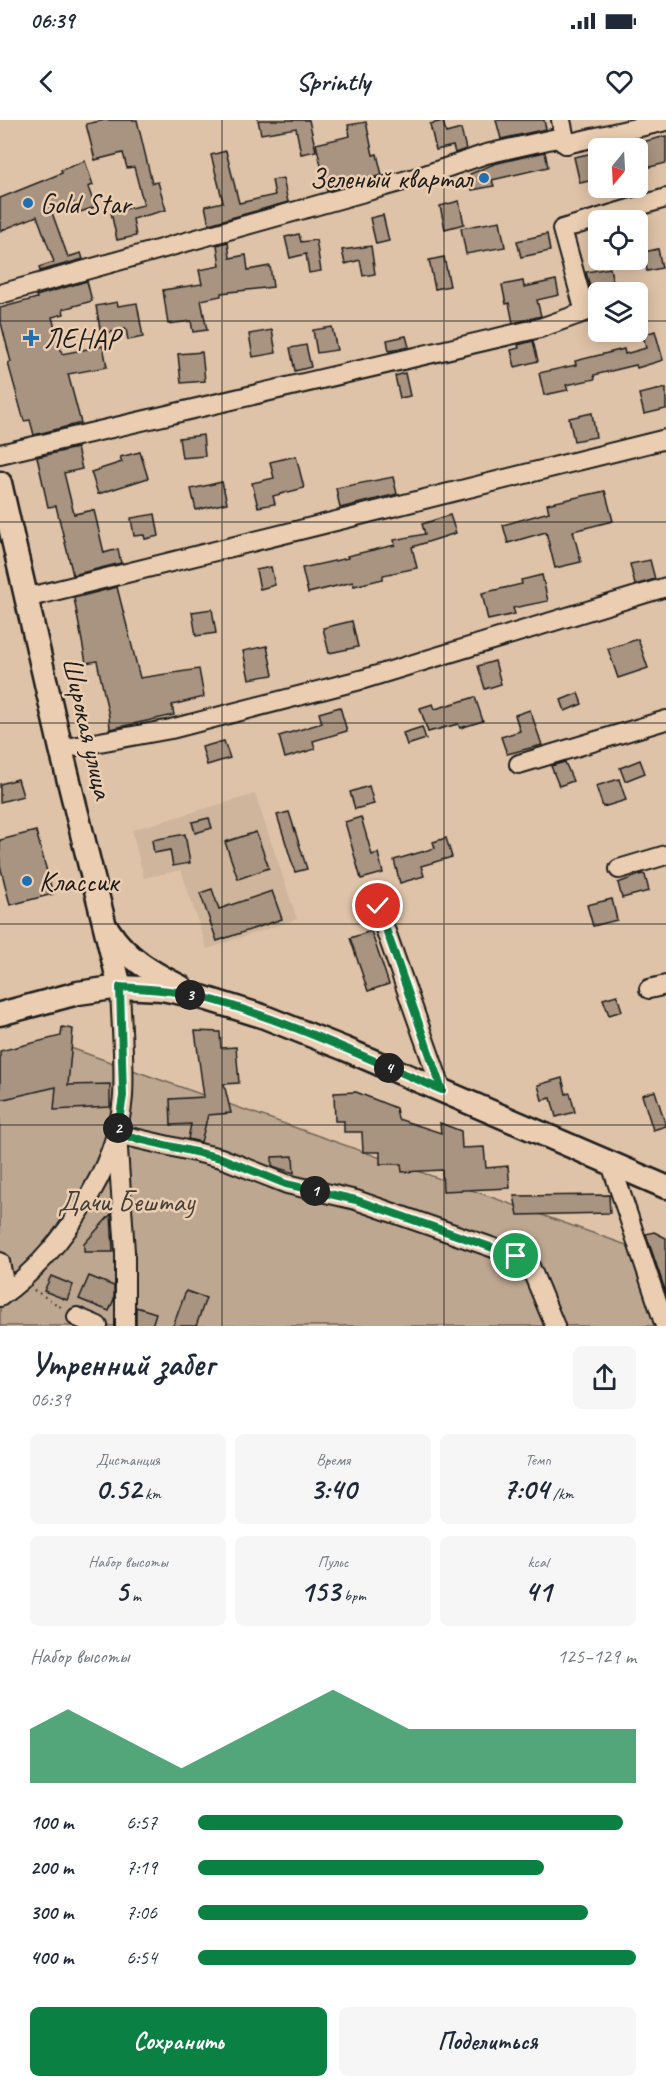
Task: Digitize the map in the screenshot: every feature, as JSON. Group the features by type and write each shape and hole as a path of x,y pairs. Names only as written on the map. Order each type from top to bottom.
{"main road":[{"name":"Широкая улица","path":"0,483 120,987"},
{"path":"78,993 91,984 98,969 102,951 103,922"},
{"path":"103,922 127,954 155,974 201,997"},
{"path":"0,1014 78,993 120,987 162,990 201,997 272,1020 442,1090 666,1187"}],"lane":[{"path":"561,120 566,144"},
{"path":"0,294 424,176 486,154 557,138 566,144 666,121"},
{"path":"0,454 540,328 585,312 561,229 666,198"},
{"path":"26,598 666,439"},
{"path":"62,749 171,729 364,678 666,587"},
{"path":"519,764 666,720"},
{"path":"619,869 666,855"},
{"path":"378,906 442,1090"},
{"path":"120,987 123,1096 117,1134 125,1252 125,1326"},
{"path":"0,1262 9,1290 57,1242 83,1208 117,1134"},
{"path":"117,1134 221,1158 286,1184 356,1200 516,1256 530,1266 555,1326"},
{"path":"611,1164 665,1326"},
{"path":"77,1317 98,1326"}],"path":[{"path":"9,1290 77,1317"}],"shaded area":[{"path":"255,794 297,919 207,949 181,870 144,878 132,830"}],"green space":[{"name":"Дачи Бештау","path":"65,1046 666,1259 666,1326 0,1326 0,1059"}],"building":[{"path":"105,120 137,120 152,183 158,182 166,210 133,219 136,236 117,240 111,212 144,205 134,167 127,168 123,153 95,160 86,124"},
{"path":"258,120 309,120 316,151 301,154 296,128 261,134"},
{"path":"496,120 544,120 546,129 501,139"},
{"path":"443,121 446,133 461,129 466,149 455,153 453,146 436,150 430,124"},
{"path":"366,122 373,155 377,154 382,175 327,191 316,144 350,136 348,125"},
{"path":"666,136 666,163 648,168 648,140"},
{"path":"226,151 239,203 275,195 272,180 283,178 288,202 209,224 205,206 223,202 211,155"},
{"path":"545,152 548,167 492,180 494,186 472,190 470,174 494,164"},
{"path":"588,154 588,181 580,183 574,157"},
{"path":"85,161 93,185 88,187 95,207 77,213 73,201 51,210 68,257 81,253 83,259 40,271 39,267 54,262 37,216 0,231 0,198 62,173 61,170"},
{"path":"459,201 464,224 445,229 440,206"},
{"path":"383,215 389,241 376,244 370,218"},
{"path":"500,221 505,247 466,254 461,228"},
{"path":"299,234 301,242 316,240 321,271 309,273 306,254 290,258 285,237"},
{"path":"547,234 550,251 521,257 517,241"},
{"path":"228,242 230,258 246,255 248,270 270,266 273,287 221,293 221,296 201,300 207,330 193,332 191,321 168,324 163,290 202,284 199,270 220,266 217,245"},
{"path":"371,246 375,274 363,276 360,260 345,264 342,250"},
{"path":"658,249 662,268 647,271 648,251"},
{"path":"444,257 450,286 435,289 429,260"},
{"path":"610,270 613,282 589,282 586,272"},
{"path":"556,280 559,295 537,300 541,316 513,323 502,285 523,281 524,287"},
{"path":"87,281 92,301 63,309 64,314 52,317 62,354 103,346 107,367 68,374 81,423 34,435 30,420 24,421 8,363 11,362 0,319 0,308"},
{"path":"117,302 118,306 137,303 143,337 128,340 126,329 101,334 96,306"},
{"path":"332,327 337,350 317,353 313,330"},
{"path":"272,330 276,353 253,357 249,334"},
{"path":"655,331 663,360 637,368 636,365 594,375 595,379 566,385 568,390 544,395 539,373 576,365 575,361 624,349 625,354 646,348 645,342 648,342 648,333"},
{"path":"406,336 409,347 389,351 387,340"},
{"path":"533,341 538,361 515,367 511,350 519,348 518,345"},
{"path":"306,345 311,367 295,371 290,348"},
{"path":"202,352 205,381 181,383 178,354"},
{"path":"405,373 410,396 400,398 395,376"},
{"path":"666,388 666,409 644,414 639,394"},
{"path":"592,413 596,437 574,441 569,418"},
{"path":"203,435 205,456 182,458 179,438"},
{"path":"77,448 82,469 64,473 74,514 94,510 104,553 118,549 121,563 73,575 56,506 48,507 37,457"},
{"path":"140,452 148,478 98,494 91,472 122,462 120,457"},
{"path":"296,456 304,488 273,496 275,504 258,507 252,483 274,478 270,462"},
{"path":"393,477 397,494 340,508 336,488"},
{"path":"222,482 227,503 196,510 191,489"},
{"path":"605,491 613,521 573,531 581,562 555,568 546,532 508,543 503,525 549,512 547,504"},
{"path":"155,514 159,536 145,539 144,535 134,536 131,518"},
{"path":"450,515 456,533 412,547 417,568 383,575 383,579 354,586 353,582 308,593 302,568 395,545 394,540 425,534 422,524"},
{"path":"650,560 655,579 635,585 630,564"},
{"path":"271,567 275,585 260,589 256,570"},
{"path":"542,575 548,601 513,608 515,614 488,620 482,593 522,584 521,580"},
{"path":"117,587 140,678 199,669 204,697 172,705 174,715 110,729 97,661 86,663 74,598"},
{"path":"212,609 216,633 196,636 192,612"},
{"path":"352,621 358,647 329,653 323,628"},
{"path":"638,639 648,668 618,678 608,649"},
{"path":"267,646 273,675 249,679 243,651"},
{"path":"495,661 501,684 485,689 478,666"},
{"path":"578,693 582,704 565,711 561,700"},
{"path":"475,697 483,721 460,728 458,724 428,732 420,708 433,704 435,709"},
{"path":"340,707 347,731 313,741 315,749 285,758 279,736 322,723 319,713"},
{"path":"530,710 542,745 507,754 501,737 520,731 515,715"},
{"path":"422,727 426,739 407,745 403,733"},
{"path":"224,741 230,758 207,765 202,747"},
{"path":"640,760 645,773 625,781 620,768"},
{"path":"565,762 573,781 559,786 551,766"},
{"path":"18,779 23,796 0,802 0,784"},
{"path":"619,779 626,800 603,807 596,786"},
{"path":"369,786 374,804 355,809 350,792"},
{"path":"289,812 307,869 295,872 277,815"},
{"path":"361,817 372,855 378,853 383,873 361,879 345,822"},
{"path":"209,818 212,828 195,833 192,822"},
{"name":"Классик","path":"36,831 53,894 10,905 0,865 0,840"},
{"path":"256,832 269,868 238,879 225,842"},
{"path":"185,834 190,863 173,866 170,850 154,853 152,840"},
{"path":"446,838 452,857 421,866 424,876 400,883 394,860 435,848 433,842"},
{"path":"642,874 645,875 649,891 622,898 618,883"},
{"path":"212,889 219,909 272,891 282,919 217,941 200,893"},
{"path":"612,899 617,920 593,926 587,905"},
{"path":"371,931 389,984 368,991 350,938"},
{"path":"617,995 622,1011 609,1015 603,999"},
{"path":"62,1027 73,1029 68,1085 110,1084 110,1107 54,1110 56,1087 0,1100 0,1051 61,1036"},
{"path":"195,1031 220,1032 221,1048 236,1047 239,1083 224,1084 231,1113 208,1115 201,1142 188,1139 191,1124 171,1125 170,1099 204,1097"},
{"path":"562,1078 566,1094 570,1093 575,1112 556,1117 551,1098 542,1100 538,1085"},
{"path":"655,1091 666,1126 653,1130 642,1095"},
{"path":"356,1092 396,1108 398,1119 441,1133 440,1123 461,1131 462,1148 484,1147 486,1168 508,1166 510,1188 443,1191 442,1170 402,1172 401,1164 380,1164 380,1152 363,1152 362,1132 344,1132 344,1121 335,1121 334,1093"},
{"path":"293,1156 294,1173 272,1166 272,1157"},
{"path":"609,1195 610,1213 518,1215 514,1196"},
{"path":"111,1214 113,1252 84,1252 84,1244"},
{"path":"654,1232 666,1238 666,1293 646,1234"},
{"path":"51,1276 73,1285 67,1300 44,1291"},
{"path":"89,1276 114,1286 114,1299 109,1311 79,1299"},
{"path":"186,1291 206,1298 196,1326 173,1326"},
{"path":"136,1307 156,1313 152,1326 136,1326"}],"place":[{"name":"Зеленый квартал","path":"484,178"},
{"name":"Gold Star","path":"28,203"},
{"name":"ЛЕНАР","path":"31,338"},
{"name":"Классик","path":"27,881"}],"route":[{"path":"378,906 442,1090 262,1016 201,997 162,990 120,987 123,1096 117,1134 221,1158 286,1184 356,1200 516,1256"}]}
